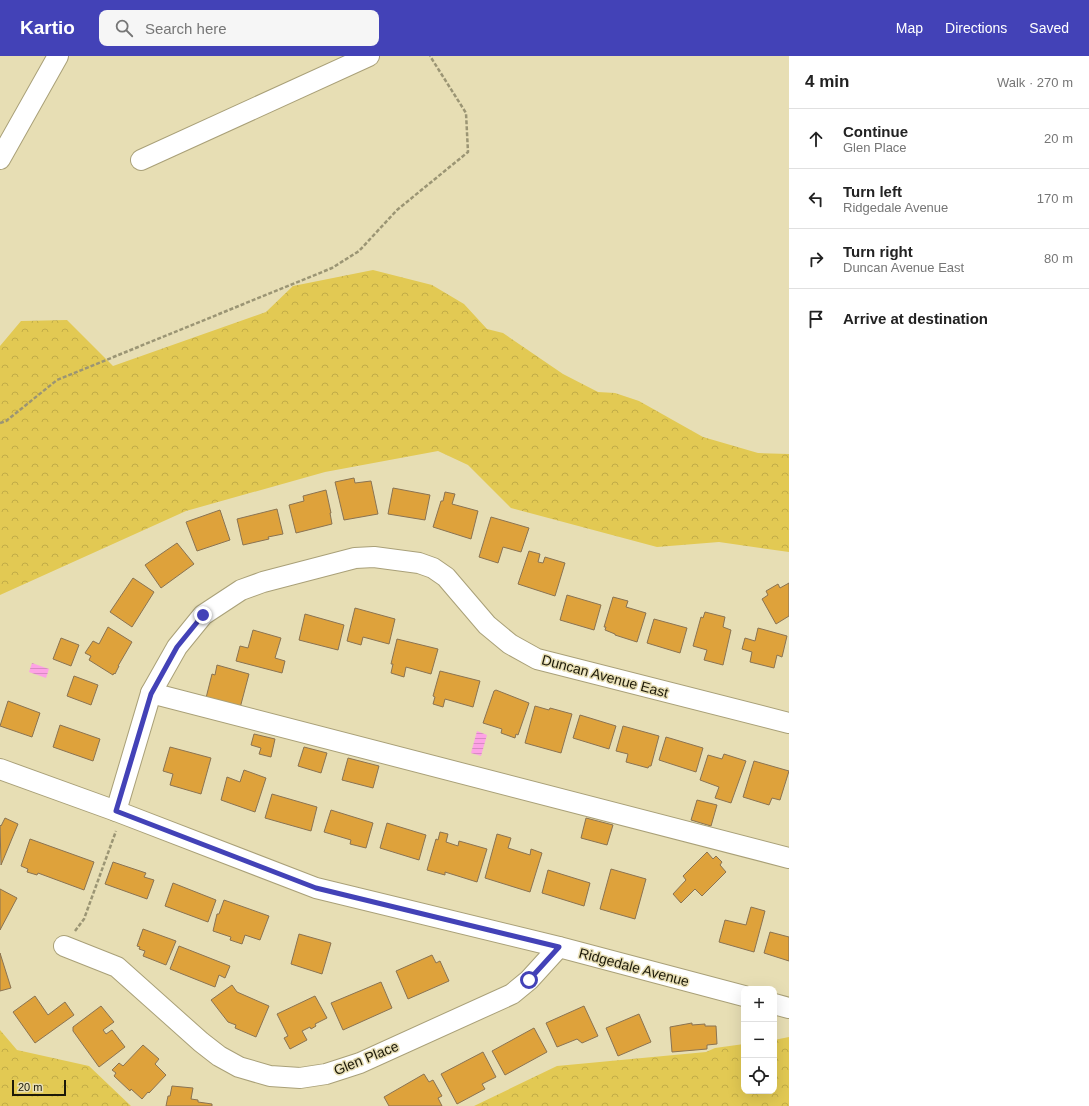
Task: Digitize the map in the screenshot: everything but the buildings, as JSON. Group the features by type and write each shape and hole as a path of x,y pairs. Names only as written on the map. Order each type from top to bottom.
{"street":[{"path":"0,159 58,56"},
{"path":"141,160 369,56"},
{"name":"Duncan Avenue East","path":"116,811 151,694 177,647 203,615 241,590 263,582 348,560 374,556 419,563 433,568 446,577 487,625 510,644 537,659 789,723"},
{"path":"151,694 789,858"},
{"name":"Ridgedale Avenue","path":"0,769 116,811 316,888 559,947 741,995"},
{"name":"Glen Place","path":"64,946 117,967 201,1042 219,1056 239,1067 270,1076 300,1078 326,1074 360,1063 512,994 529,980 559,947"},
{"path":"777,1005 789,1008"}],"path":[{"path":"0,423 6,420 57,380 332,268 358,251 397,210 468,152 466,113 430,56"},
{"path":"64,946 84,919 116,831 116,811"}],"green space":[{"path":"373,270 432,285 464,304 487,329 503,333 563,374 598,392 615,393 639,401 703,437 758,453 789,454 789,552 719,542 657,547 511,508 468,465 438,451 325,472 186,511 0,595 0,346 21,321 67,320 113,366 266,312 293,286"},
{"path":"0,1030 17,1050 89,1066 131,1106 0,1106"},
{"path":"789,1037 789,1106 474,1106 557,1066 706,1052 715,1048 741,1044 741,1094 777,1094 777,1039"}],"shaded area":[{"path":"32,663 49,669 46,678 29,672"},
{"path":"477,731 487,735 481,756 471,753"}],"route":[{"path":"203,615 177,647 151,694 116,811 316,888 559,947 529,980"}]}
